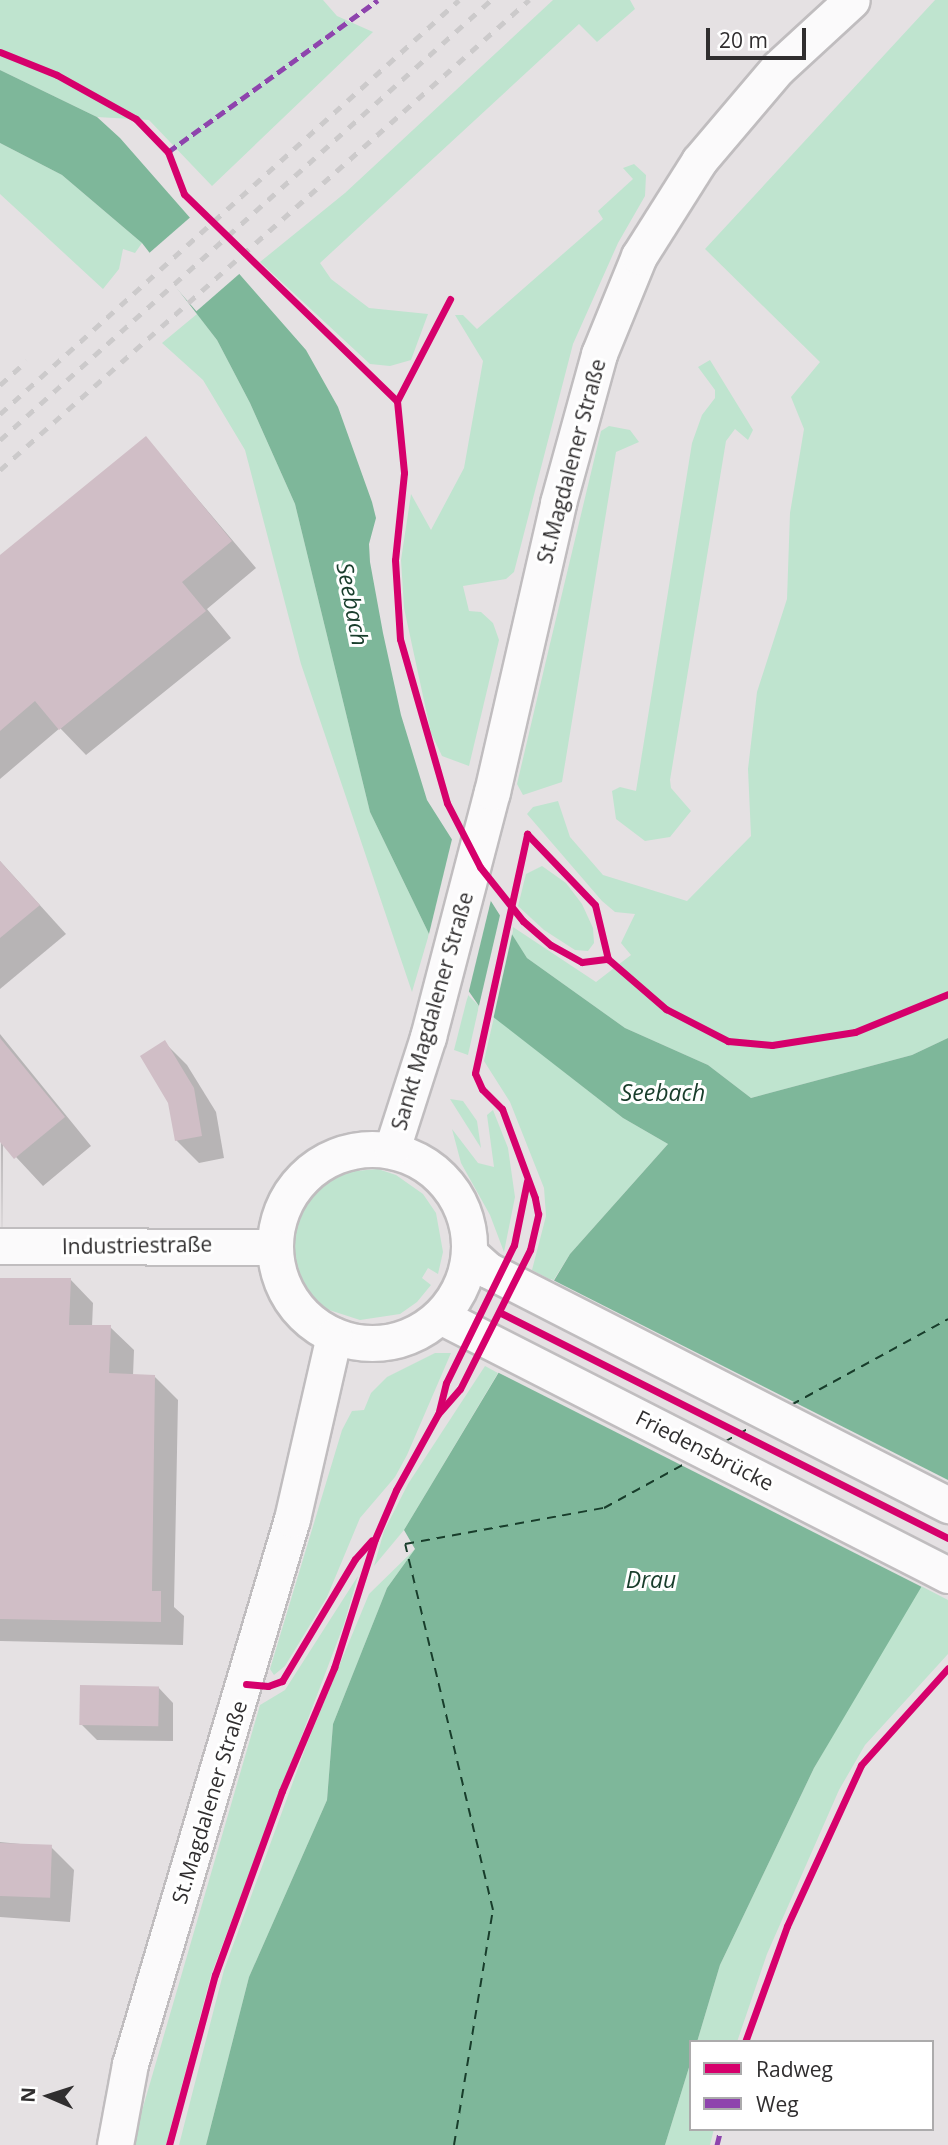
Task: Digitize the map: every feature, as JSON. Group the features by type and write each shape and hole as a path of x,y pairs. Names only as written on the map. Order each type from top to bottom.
{"street":[{"name":"St.Magdalener Straße","path":"492,792 579,419 599,354 639,256 723,129 778,68 852,0"},
{"name":"Sankt Magdalener Straße","path":"392,1149 428,1037 492,792"},
{"path":"479,1262 459,1292 452,1322 381,1344 334,1336 299,1312 281,1284 273,1247 276,1222 290,1191 324,1160 358,1148 392,1149 413,1156 447,1181 462,1206 479,1262 948,1505"},
{"name":"Industriestraße","path":"0,1246 273,1247"},
{"name":"Friedensbrücke","path":"452,1322 948,1575"},
{"name":"St.Magdalener Straße","path":"115,2145 130,2064 292,1518 334,1336"}],"shaded area":[{"path":"0,0 323,0 337,16 373,32 212,186 149,120 97,117 0,70"},
{"path":"553,0 630,0 635,9 597,42 579,24 320,263 331,279 369,308 428,314 411,360 390,366 370,364 260,262 345,193"},
{"path":"935,0 948,0 948,1038 912,1055 751,1098 708,1065 625,1028 527,958 512,935 513,927 596,982 631,955 621,943 635,914 615,912 602,901 527,814 533,807 558,801 570,837 603,875 687,901 751,836 748,769 757,692 787,599 790,513 804,429 791,397 820,362 705,249"},
{"path":"0,143 62,175 142,243 135,253 123,249 119,269 103,289 0,194"},
{"path":"634,164 646,175 645,196 618,243 573,344 514,572 506,579 463,586 469,611 481,612 493,623 499,640 469,766 442,756 431,733 404,608 401,560 411,494 431,530 464,468 483,361 455,315 463,315 477,329 603,219 598,211 633,179 623,168"},
{"path":"197,314 217,340 250,403 295,504 370,812 429,934 412,992 301,664 245,450 203,380 162,343"},
{"path":"710,360 753,430 748,440 735,429 726,441 670,780 671,788 691,811 670,837 645,841 616,819 612,791 620,787 636,791 692,443 702,415 715,398 715,390 698,367"},
{"path":"609,426 630,430 639,442 616,452 562,782 523,795 517,784 601,431"},
{"path":"542,866 566,883 582,904 593,928 594,943 588,951 575,950 544,930 518,906 526,874"},
{"path":"468,995 479,1006 468,1055 454,1050"},
{"path":"494,1017 623,1118 668,1144 570,1254 553,1281 532,1270 546,1216 544,1188 510,1102 484,1061"},
{"path":"450,1099 463,1101 477,1121 481,1148"},
{"path":"493,1110 508,1148 515,1197 504,1252 490,1215 461,1163 452,1129 478,1163 494,1167 487,1115"},
{"path":"378,1169 396,1175 423,1194 436,1213 443,1252 438,1274 428,1268 422,1278 431,1285 417,1302 400,1314 360,1320 326,1309 305,1289 292,1260 293,1231 301,1207 327,1180 344,1172"},
{"path":"435,1353 451,1353 407,1455 395,1477 360,1518 327,1597 285,1666 274,1675 270,1669 342,1430 352,1411 364,1410 371,1393 387,1377"},
{"path":"485,1366 498,1373 404,1530 374,1566 384,1531 408,1484"},
{"path":"415,1549 387,1588 333,1724 327,1800 249,1977 206,2145 179,2145 224,1970 308,1741 369,1594"},
{"path":"358,1576 344,1624 211,1975 166,2145 132,2145 260,1705 285,1690"},
{"path":"919,1585 948,1600 948,1654 865,1745 839,1790 767,1954 738,2040 698,2040 720,1965 814,1768"},
{"path":"689,2067 689,2131 714,2131 710,2145 665,2145"}],"water":[{"name":"Drau","path":"0,70 97,117 120,138 306,350 338,407 372,502 376,518 369,544 370,562 383,633 401,715 427,800 527,958 625,1028 708,1065 751,1098 912,1055 948,1038 948,1542 814,1768 720,1965 698,2040 689,2040 689,2067 665,2145 206,2145 249,1977 327,1800 333,1724 387,1588 415,1549 404,1530 570,1254 668,1144 623,1118 479,1006 429,934 370,812 295,504 250,403 217,340 142,243 62,175 0,143"}],"pier":[{"path":"194,214 243,271 196,311 147,255"},
{"path":"453,835 492,896 467,999 428,938"},
{"path":"501,911 513,930 493,1020 478,1010"},
{"path":"551,1279 948,1480 948,1546 922,1587 495,1371"}],"building":[{"path":"146,436 232,541 182,582 206,611 59,730 35,701 0,731 0,555"},
{"path":"0,861 40,905 0,938"},
{"path":"0,1038 65,1117 14,1159 0,1142"},
{"path":"165,1040 194,1088 202,1136 175,1141 168,1103 140,1056"},
{"path":"0,1278 71,1278 69,1325 111,1325 109,1373 155,1375 152,1591 161,1591 161,1622 0,1619"},
{"path":"80,1685 159,1686 158,1726 79,1725"},
{"path":"0,1843 52,1845 50,1898 0,1896"}],"ferry route":[{"path":"791,1405 948,1319"},
{"path":"724,1442 755,1425"},
{"path":"454,2145 493,1910 405,1544 604,1508 688,1462"}],"railway":[{"path":"0,414 459,0"},
{"path":"0,440 491,0"},
{"path":"0,470 529,0"},
{"path":"0,385 27,361"}],"marked path":[{"path":"168,152 378,0"},
{"path":"717,2145 720,2131"}],"cycle path":[{"path":"0,52 57,75 136,119 168,152 184,194 397,401 404,473 395,560 400,639 447,803 480,867 523,921 551,945 582,962 608,959"},
{"path":"397,401 450,299"},
{"path":"169,2145 215,1975 282,1791 334,1668 375,1539 396,1490 438,1414 460,1389 530,1250 538,1214 535,1198 502,1109 482,1089 475,1073 527,834 595,905 608,959 666,1009 728,1041 772,1045 855,1032 948,994"},
{"path":"439,1411 446,1383 514,1245 527,1181"},
{"path":"501,1313 948,1538"},
{"path":"246,1684 268,1686 282,1681 355,1559 372,1540"},
{"path":"746,2040 787,1926 861,1765 948,1668"}],"water label":[{"name":"Seebach","path":"353,604"},
{"name":"Seebach","path":"663,1092"}]}
